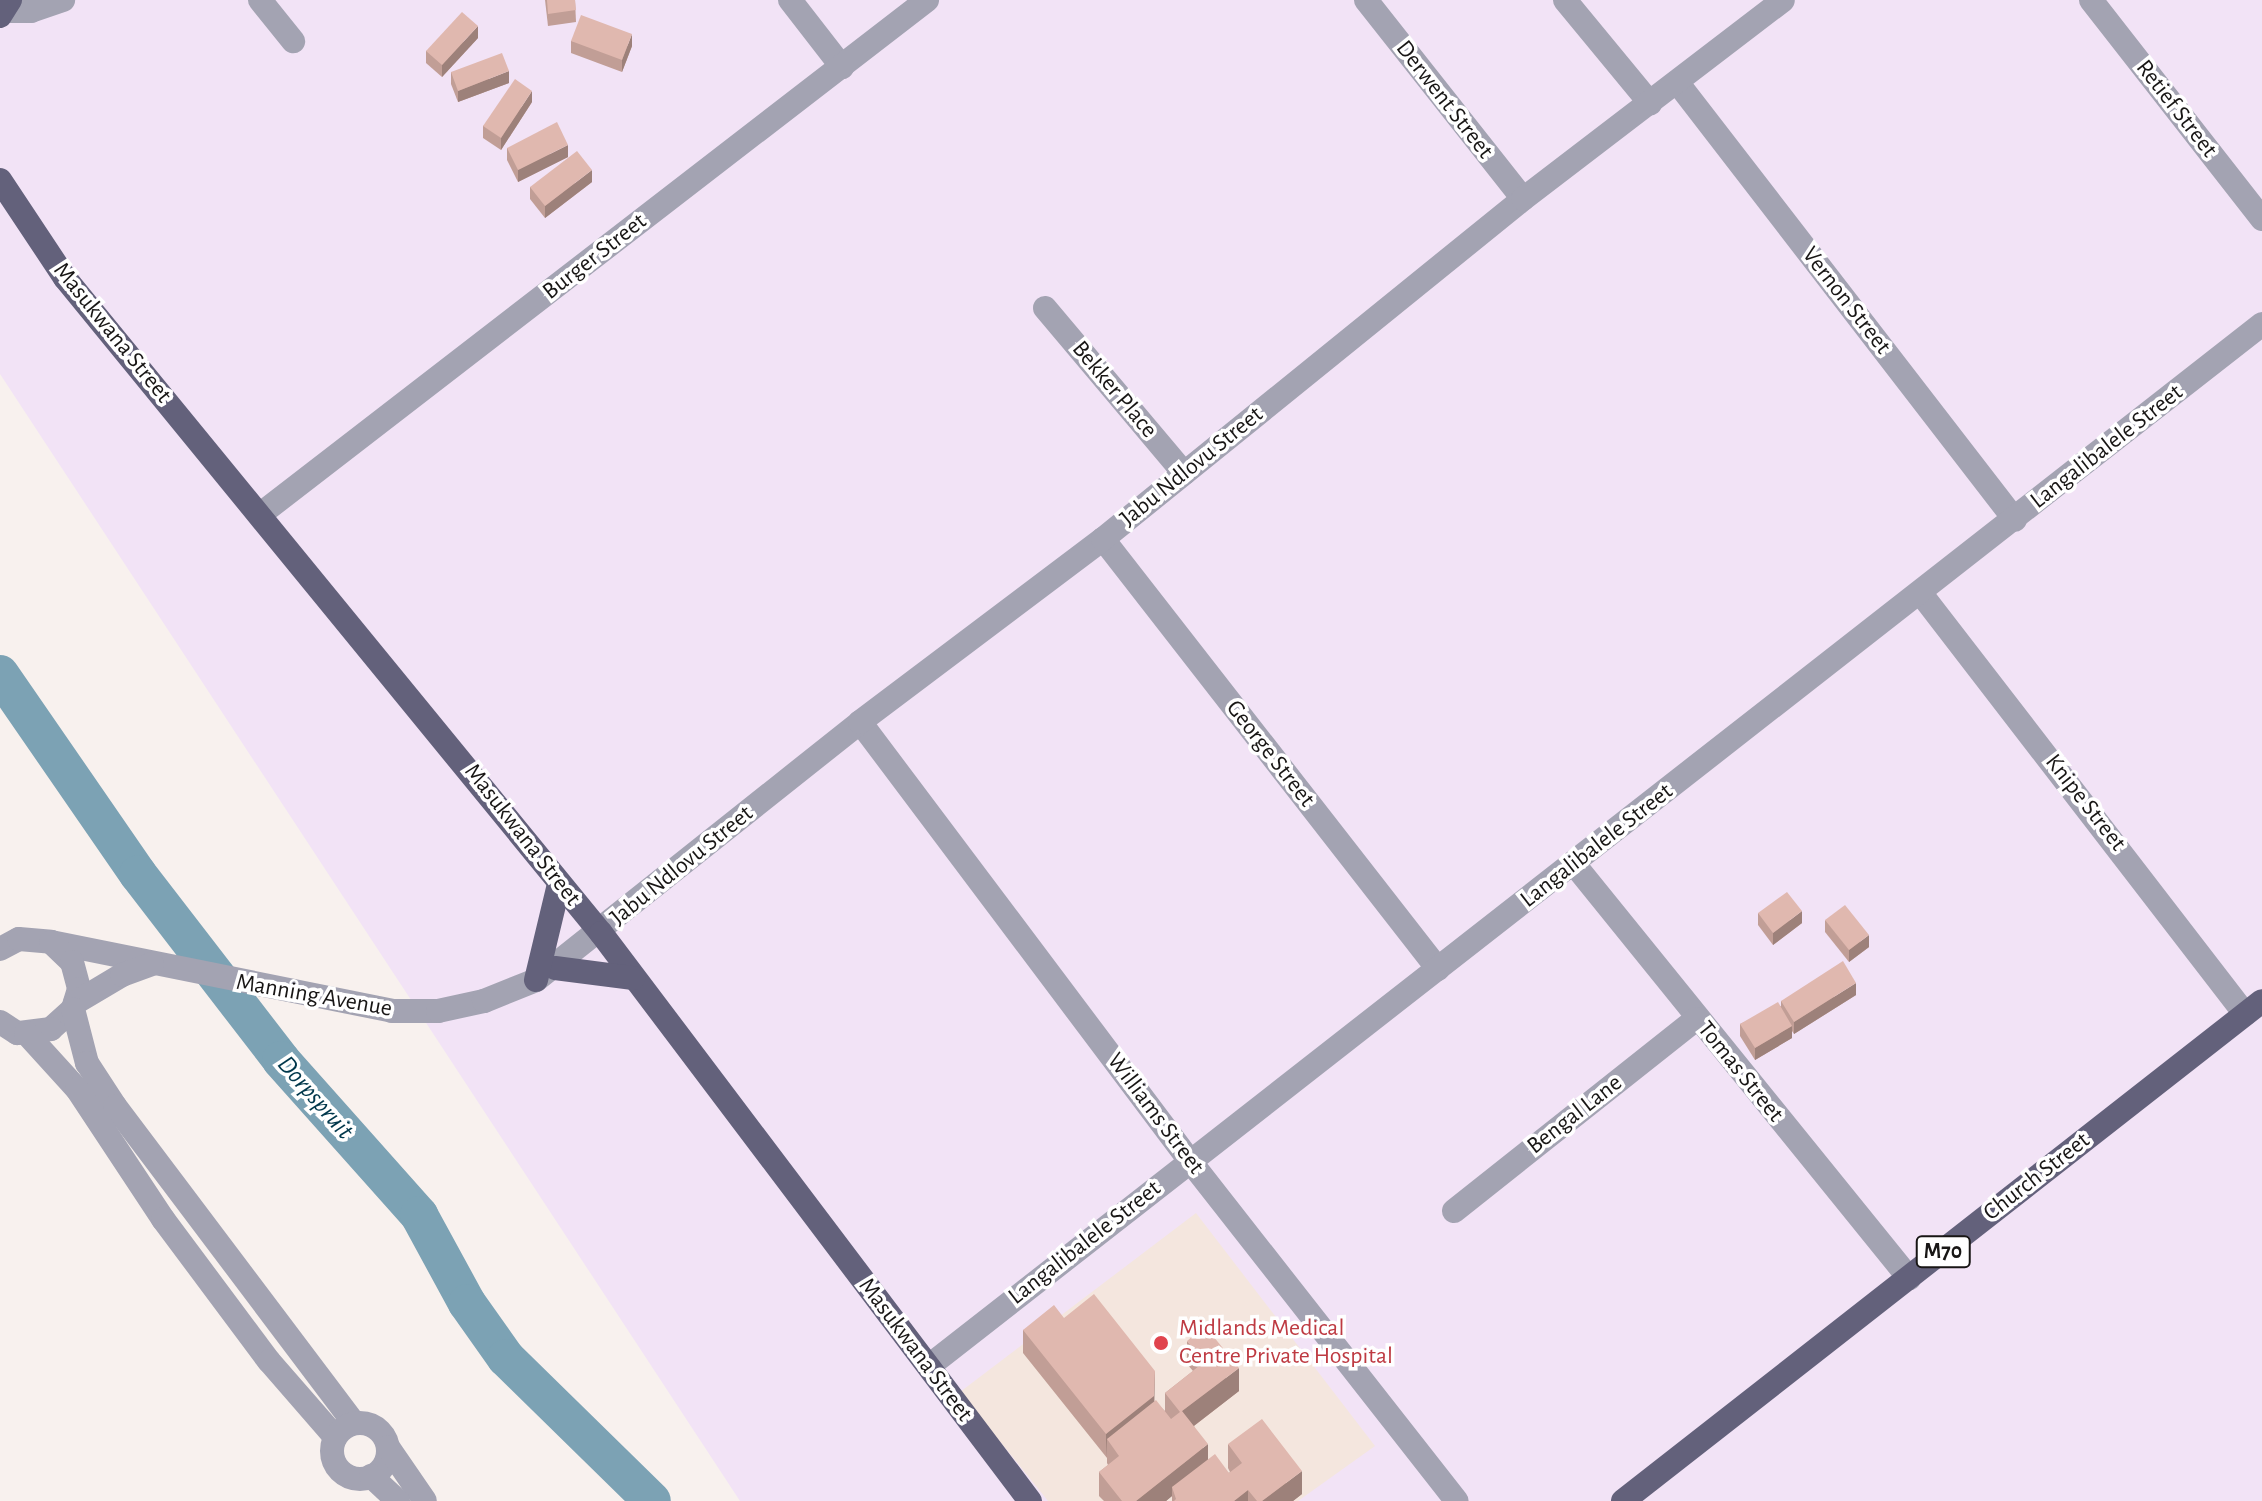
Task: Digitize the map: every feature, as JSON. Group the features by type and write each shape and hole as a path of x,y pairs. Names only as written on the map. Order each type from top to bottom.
{"main road":[{"name":"Masukwana Street","path":"0,180 65,278 262,513 601,933 1030,1501"},
{"path":"559,884 545,974 633,978"},
{"name":"Church Street","path":"1623,1501 2254,1007"}],"street":[{"path":"3,10 31,11 63,0"},
{"path":"260,0 293,41"},
{"path":"790,0 842,67"},
{"name":"Burger Street","path":"262,513 927,0"},
{"name":"Derwent Street","path":"1366,0 1523,199"},
{"path":"1565,0 1650,103"},
{"name":"Jabu Ndlovu Street","path":"601,933 860,722 1103,539 1523,199 1783,0"},
{"name":"Retief Street","path":"2091,0 2262,219"},
{"name":"Vernon Street","path":"1677,82 2015,520"},
{"name":"Bekker Place","path":"1045,308 1184,473"},
{"name":"Langalibalele Street","path":"929,1366 1922,595 2262,324"},
{"name":"George Street","path":"1103,539 1438,969"},
{"name":"Knipe Street","path":"1922,595 2254,1007"},
{"name":"Williams Street","path":"860,722 1190,1161 1457,1501"},
{"name":"Tomas Street","path":"1574,864 1696,1019 1909,1278"},
{"name":"Manning Avenue","path":"1,947 35,938 348,1006 438,1011 484,1001 545,974 601,933"},
{"path":"51,942 72,962 79,989 74,1006 87,1063 344,1430"},
{"path":"11,1032 51,1029 74,1006 122,975 159,966"},
{"name":"Bengal Lane","path":"1454,1211 1696,1019"},
{"path":"11,1032 77,1089 163,1219 269,1361 344,1430 379,1430 425,1501"},
{"path":"344,1430 332,1453 338,1468 353,1478 371,1476 385,1464 388,1447"},
{"path":"371,1476 398,1501"}],"shaded area":[{"path":"0,0 2262,0 2262,1501 740,1501 0,374"},
{"name":"Midlands Medical Centre Private Hospital","path":"1196,1213 1375,1446 1298,1501 1048,1501 960,1392"}],"building":[{"path":"547,0 575,0 576,10 548,14"},
{"path":"462,12 478,26 442,65 426,51"},
{"path":"581,15 632,34 622,60 571,41"},
{"path":"502,53 509,71 458,91 451,72"},
{"path":"515,79 532,91 501,138 483,126"},
{"path":"557,122 568,145 518,170 507,148"},
{"path":"577,151 592,170 545,206 530,187"},
{"path":"1787,892 1802,911 1773,933 1758,913"},
{"path":"1845,905 1869,935 1849,950 1825,920"},
{"path":"1843,961 1856,983 1794,1022 1781,1001"},
{"path":"1778,1002 1792,1026 1755,1048 1740,1024"},
{"path":"1094,1294 1155,1371 1154,1396 1106,1434 1023,1330 1054,1305 1064,1318"},
{"path":"1205,1326 1239,1368 1182,1411 1208,1444 1136,1501 1122,1501 1099,1472 1119,1456 1107,1439 1156,1400 1171,1419 1180,1412 1165,1393 1204,1362 1187,1341"},
{"path":"1262,1419 1302,1471 1262,1501 1257,1501 1248,1490 1234,1501 1174,1501 1172,1487 1215,1454 1229,1473 1242,1463 1228,1444"}],"waterway":[{"name":"Dorpspruit","path":"0,674 138,874 281,1060 419,1215 467,1303 506,1358 652,1501"}],"place":[{"name":"Midlands Medical Centre Private Hospital","path":"1161,1343"}]}
